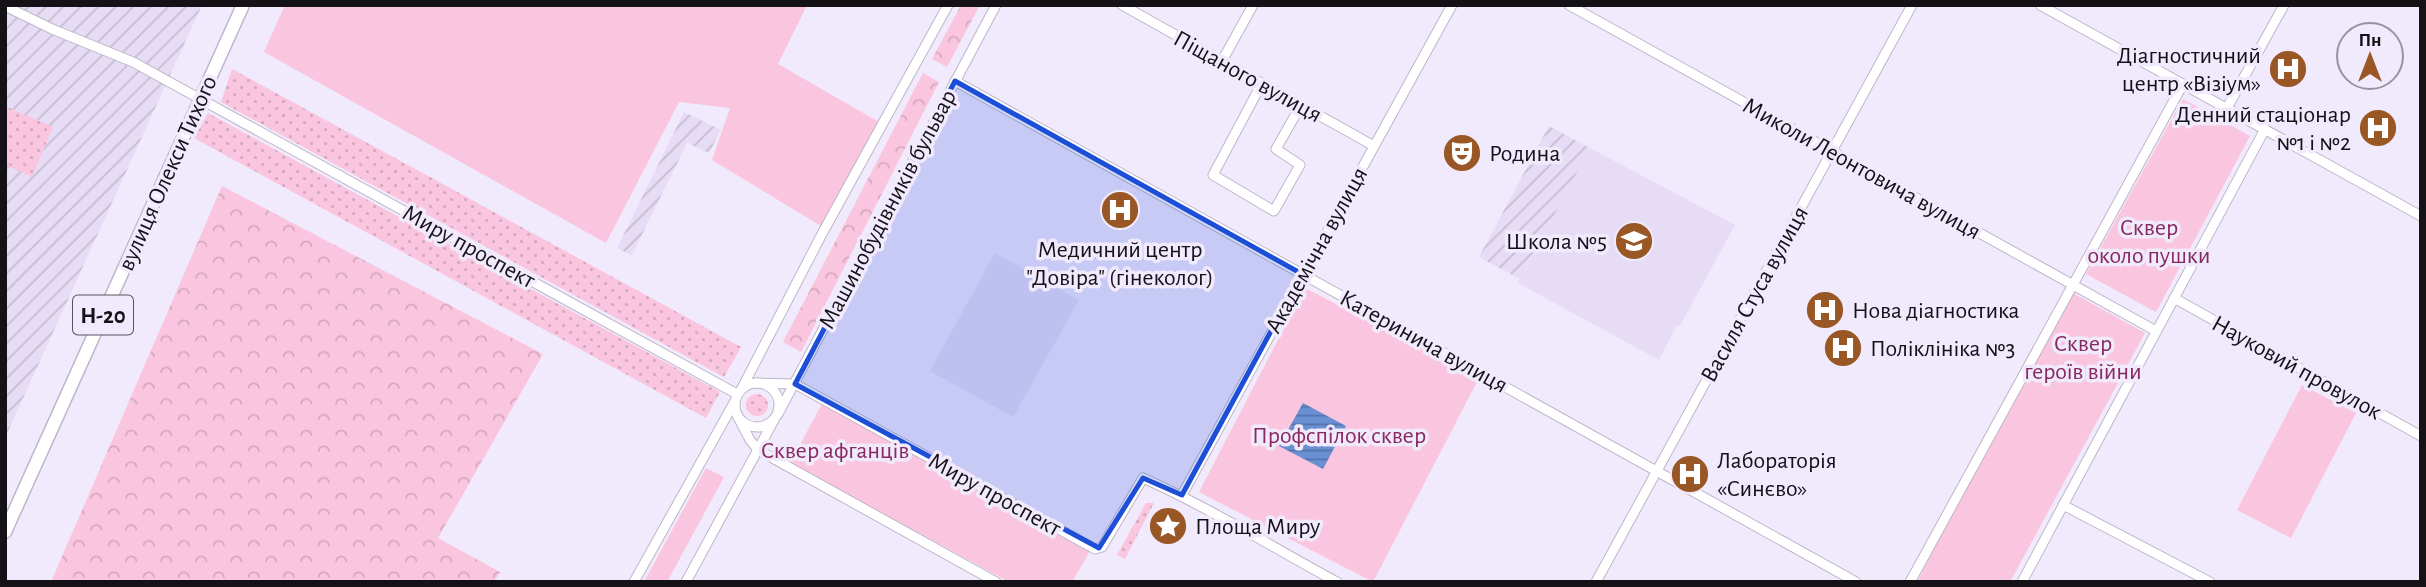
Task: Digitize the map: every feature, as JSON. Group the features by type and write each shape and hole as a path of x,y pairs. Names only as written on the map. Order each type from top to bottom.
{"main road":[{"name":"вулиця Олекси Тихого","path":"5,532 243,5"}],"street":[{"name":"Машинобудівників бульвар","path":"634,582 948,5"},
{"name":"Машинобудівників бульвар","path":"686,582 795,384 996,5"},
{"name":"Піщаного вулиця","path":"1122,5 1374,146"},
{"path":"1222,61 1253,5"},
{"name":"Академічна вулиця","path":"1182,495 1452,5"},
{"name":"Миколи Леонтовича вулиця","path":"1569,5 2156,331"},
{"name":"Василя Стуса вулиця","path":"1596,582 1912,5"},
{"path":"2040,5 2421,216"},
{"path":"2227,108 2284,5"},
{"name":"Миру проспект","path":"5,6 52,29 133,62 738,394"},
{"name":"Катеринича вулиця","path":"955,81 1856,582"},
{"path":"1262,83 1213,175 1275,211 1300,165 1276,149 1301,105"},
{"path":"1910,582 2183,84"},
{"path":"2022,582 2265,129"},
{"name":"Науковий провулок","path":"2174,299 2421,436"},
{"name":"Миру проспект","path":"756,383 795,384 1095,549 1102,547 1143,478 1203,506 1248,534 1337,582"},
{"path":"737,415 747,425 754,427 761,427 776,417 779,406 775,392 763,384 756,383 738,394 737,415 758,450 996,582"},
{"path":"2063,505 2210,582"}],"highlighted area":[{"path":"955,81 1302,274 1182,495 1143,478 1099,548 795,384"}],"shaded area":[{"path":"5,5 202,5 5,438"},
{"path":"684,112 721,130 709,153 687,143 632,255 617,248"},
{"path":"1549,126 1590,148 1520,279 1479,257"},
{"name":"Школа №5","path":"1590,148 1735,225 1659,360 1518,283"},
{"path":"995,253 1079,300 1013,417 930,371"}],"green space":[{"path":"285,5 807,5 778,64 879,122 821,226 712,160 730,108 679,102 606,243 264,52"},
{"path":"961,5 980,5 947,67 932,59"},
{"path":"232,69 741,347 724,377 221,102"},
{"path":"923,73 939,82 801,352 783,342"},
{"name":"Сквер около пушки","path":"2183,99 2250,136 2156,312 2086,274"},
{"path":"5,106 53,127 32,177 5,165"},
{"path":"208,113 720,392 706,418 194,138"},
{"path":"222,186 543,354 438,538 500,572 494,582 51,582"},
{"name":"Профспілок сквер","path":"1305,288 1479,378 1373,582 1199,492"},
{"name":"Сквер героїв війни","path":"2069,291 2145,333 2010,582 1917,582"},
{"path":"2302,385 2356,413 2291,538 2237,510"},
{"path":"757,394 765,397 768,405 765,413 757,416 749,413 746,405 749,397"},
{"name":"Сквер афганців","path":"822,404 1090,551 1072,582 1009,582 790,463"},
{"path":"706,468 724,477 667,582 644,582"},
{"path":"1146,503 1154,503 1125,559 1117,555"}],"water":[{"path":"1303,403 1346,426 1323,469 1279,446"}],"place":[{"name":"Діагностичний центр «Візіум»","path":"2288,69"},
{"name":"Денний стаціонар №1 і №2","path":"2378,128"},
{"name":"Родина","path":"1462,153"},
{"name":"Медичний центр \"Довіра\" (гінеколог)","path":"1120,210"},
{"name":"Школа №5","path":"1634,241"},
{"name":"Нова діагностика","path":"1825,310"},
{"name":"Поліклініка №3","path":"1843,348"},
{"name":"Лабораторія «Синєво»","path":"1690,474"},
{"name":"Площа Миру","path":"1168,526"}]}
